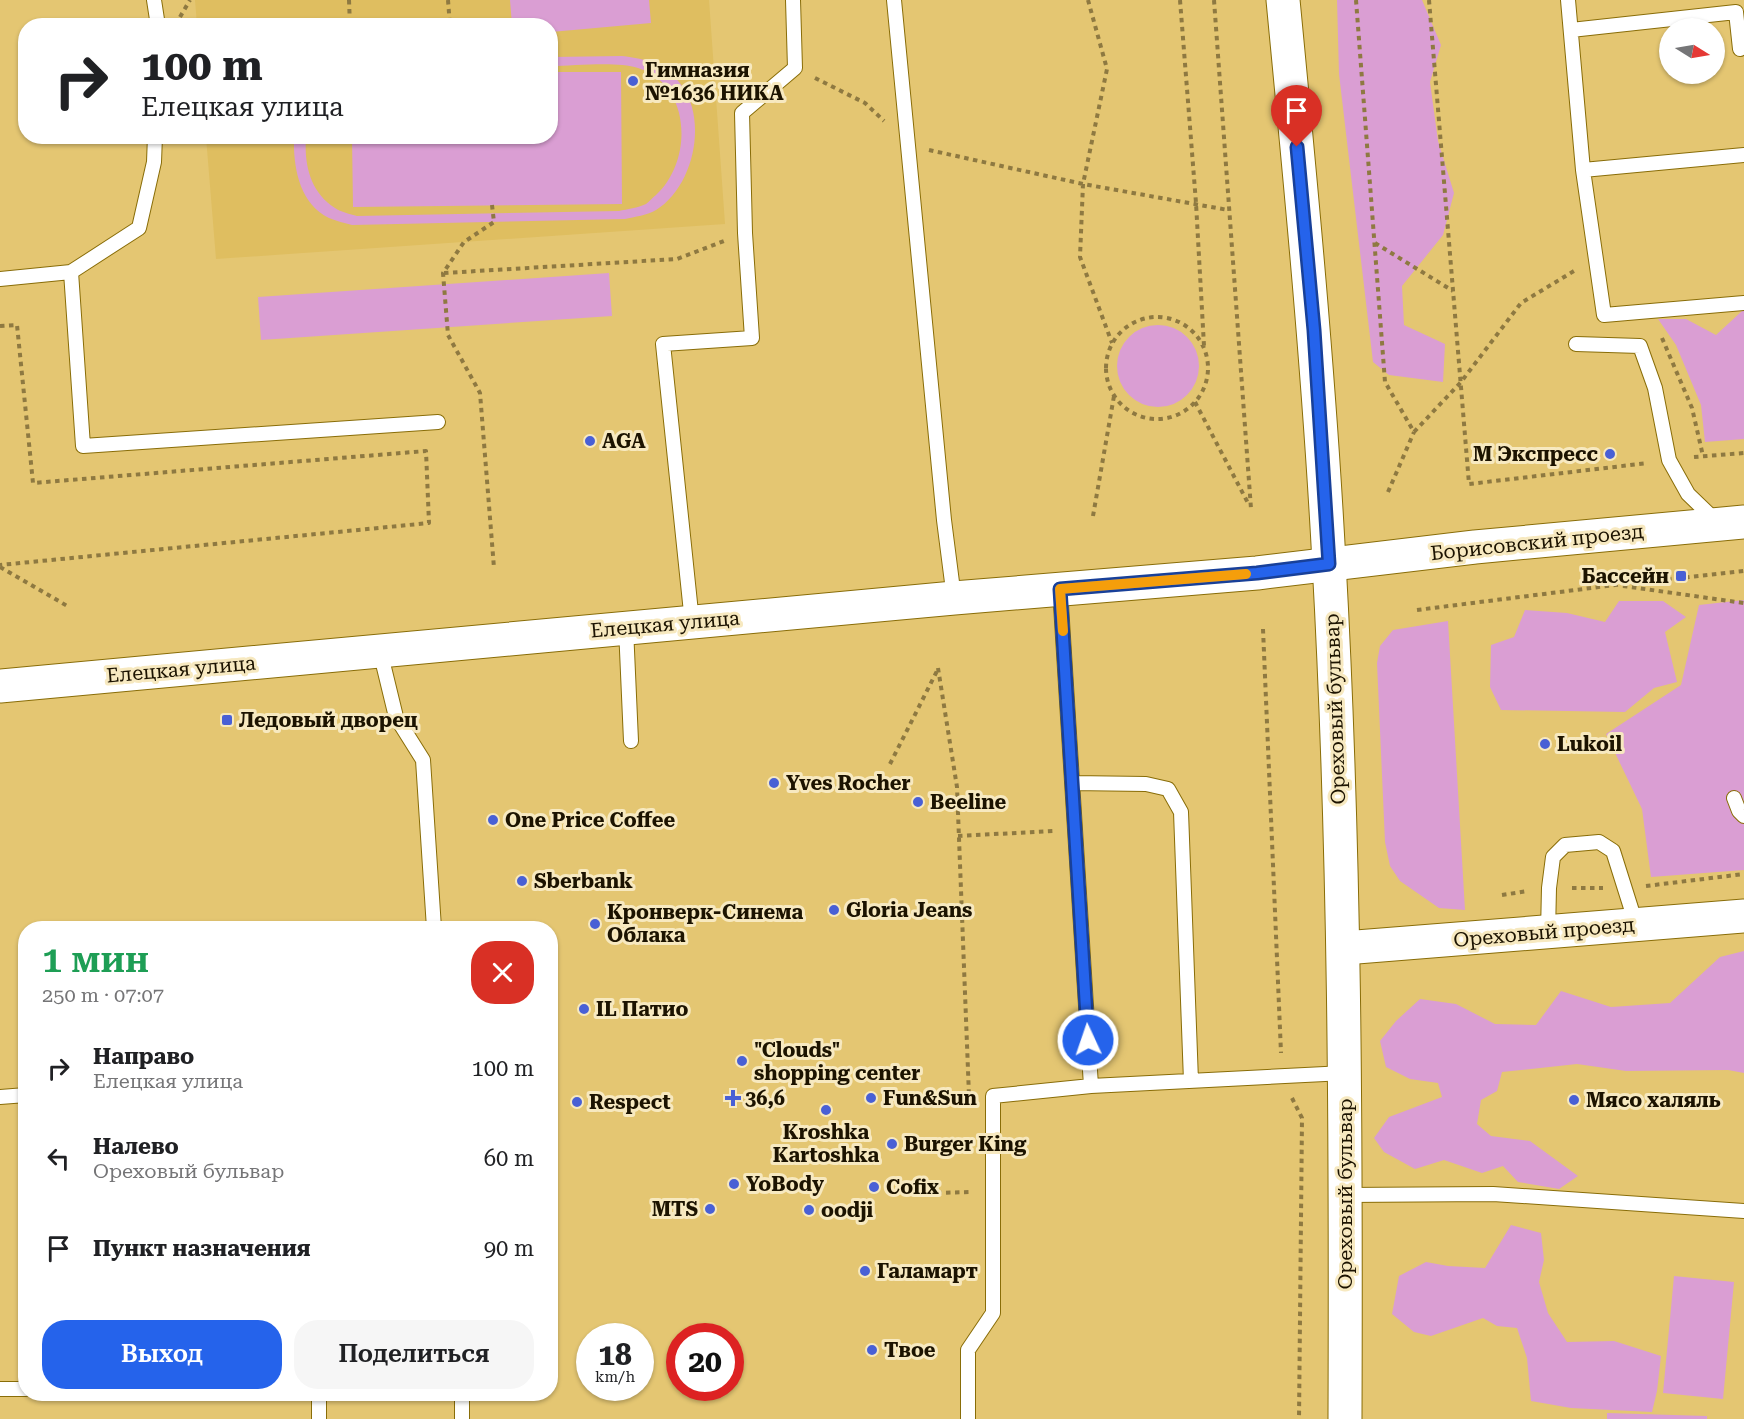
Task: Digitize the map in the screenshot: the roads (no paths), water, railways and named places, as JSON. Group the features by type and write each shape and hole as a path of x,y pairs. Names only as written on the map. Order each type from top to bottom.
{"street":[{"name":"Ореховый бульвар","path":"1283,0 1314,330 1329,564 1344,948 1345,1419"},
{"name":"Борисовский проезд","path":"1329,564 1475,547 1732,523"},
{"name":"Елецкая улица","path":"0,686 954,598 1257,573 1329,564"},
{"name":"Ореховый проезд","path":"1344,948 1744,916"}],"lane":[{"path":"154,0 157,18"},
{"path":"692,622 663,344 752,338 745,233 742,113 795,68 792,0"},
{"path":"894,0 943,508 954,598"},
{"path":"1568,0 1583,170 1604,315 1744,303"},
{"path":"1571,30 1737,12 1740,49"},
{"path":"0,279 71,272 138,228 154,162 155,144"},
{"path":"1583,170 1744,155"},
{"path":"71,272 83,446 438,422"},
{"path":"1576,344 1640,346 1656,388 1669,460 1688,494 1732,523"},
{"path":"1060,589 1091,1086"},
{"path":"626,628 632,741"},
{"path":"380,651 396,717 423,760 434,921"},
{"path":"1072,783 1146,784 1168,789 1181,812 1191,1081"},
{"path":"1734,798 1739,811 1744,816"},
{"path":"1548,933 1549,888 1553,857 1565,845 1599,842 1613,851 1636,924"},
{"path":"968,1419 968,1350 993,1313 993,1096 1091,1086 1345,1073"},
{"path":"0,1097 18,1096"},
{"path":"1345,1195 1493,1194 1744,1211"},
{"path":"0,1389 18,1389"},
{"path":"319,1401 319,1419"},
{"path":"462,1401 462,1419"}],"place":[{"name":"Гимназия №1636 НИКА","path":"633,81"},
{"name":"AGA","path":"590,441"},
{"name":"М Экспресс","path":"1610,454"},
{"name":"Бассейн","path":"1681,576"},
{"name":"Ледовый дворец","path":"227,720"},
{"name":"Lukoil","path":"1545,744"},
{"name":"Yves Rocher","path":"774,783"},
{"name":"Beeline","path":"918,802"},
{"name":"One Price Coffee","path":"493,820"},
{"name":"Sberbank","path":"522,881"},
{"name":"Gloria Jeans","path":"834,910"},
{"name":"Кронверк-Синема Облака","path":"595,924"},
{"name":"IL Патио","path":"584,1009"},
{"name":"\"Clouds\" shopping center","path":"742,1061"},
{"name":"36,6","path":"733,1098"},
{"name":"Fun&Sun","path":"871,1098"},
{"name":"Мясо халяль","path":"1574,1100"},
{"name":"Respect","path":"577,1102"},
{"name":"Kroshka Kartoshka","path":"826,1110"},
{"name":"Burger King","path":"892,1144"},
{"name":"YoBody","path":"734,1184"},
{"name":"Cofix","path":"874,1187"},
{"name":"MTS","path":"710,1209"},
{"name":"oodji","path":"809,1210"},
{"name":"Галамарт","path":"865,1271"},
{"name":"Твое","path":"872,1350"}]}
